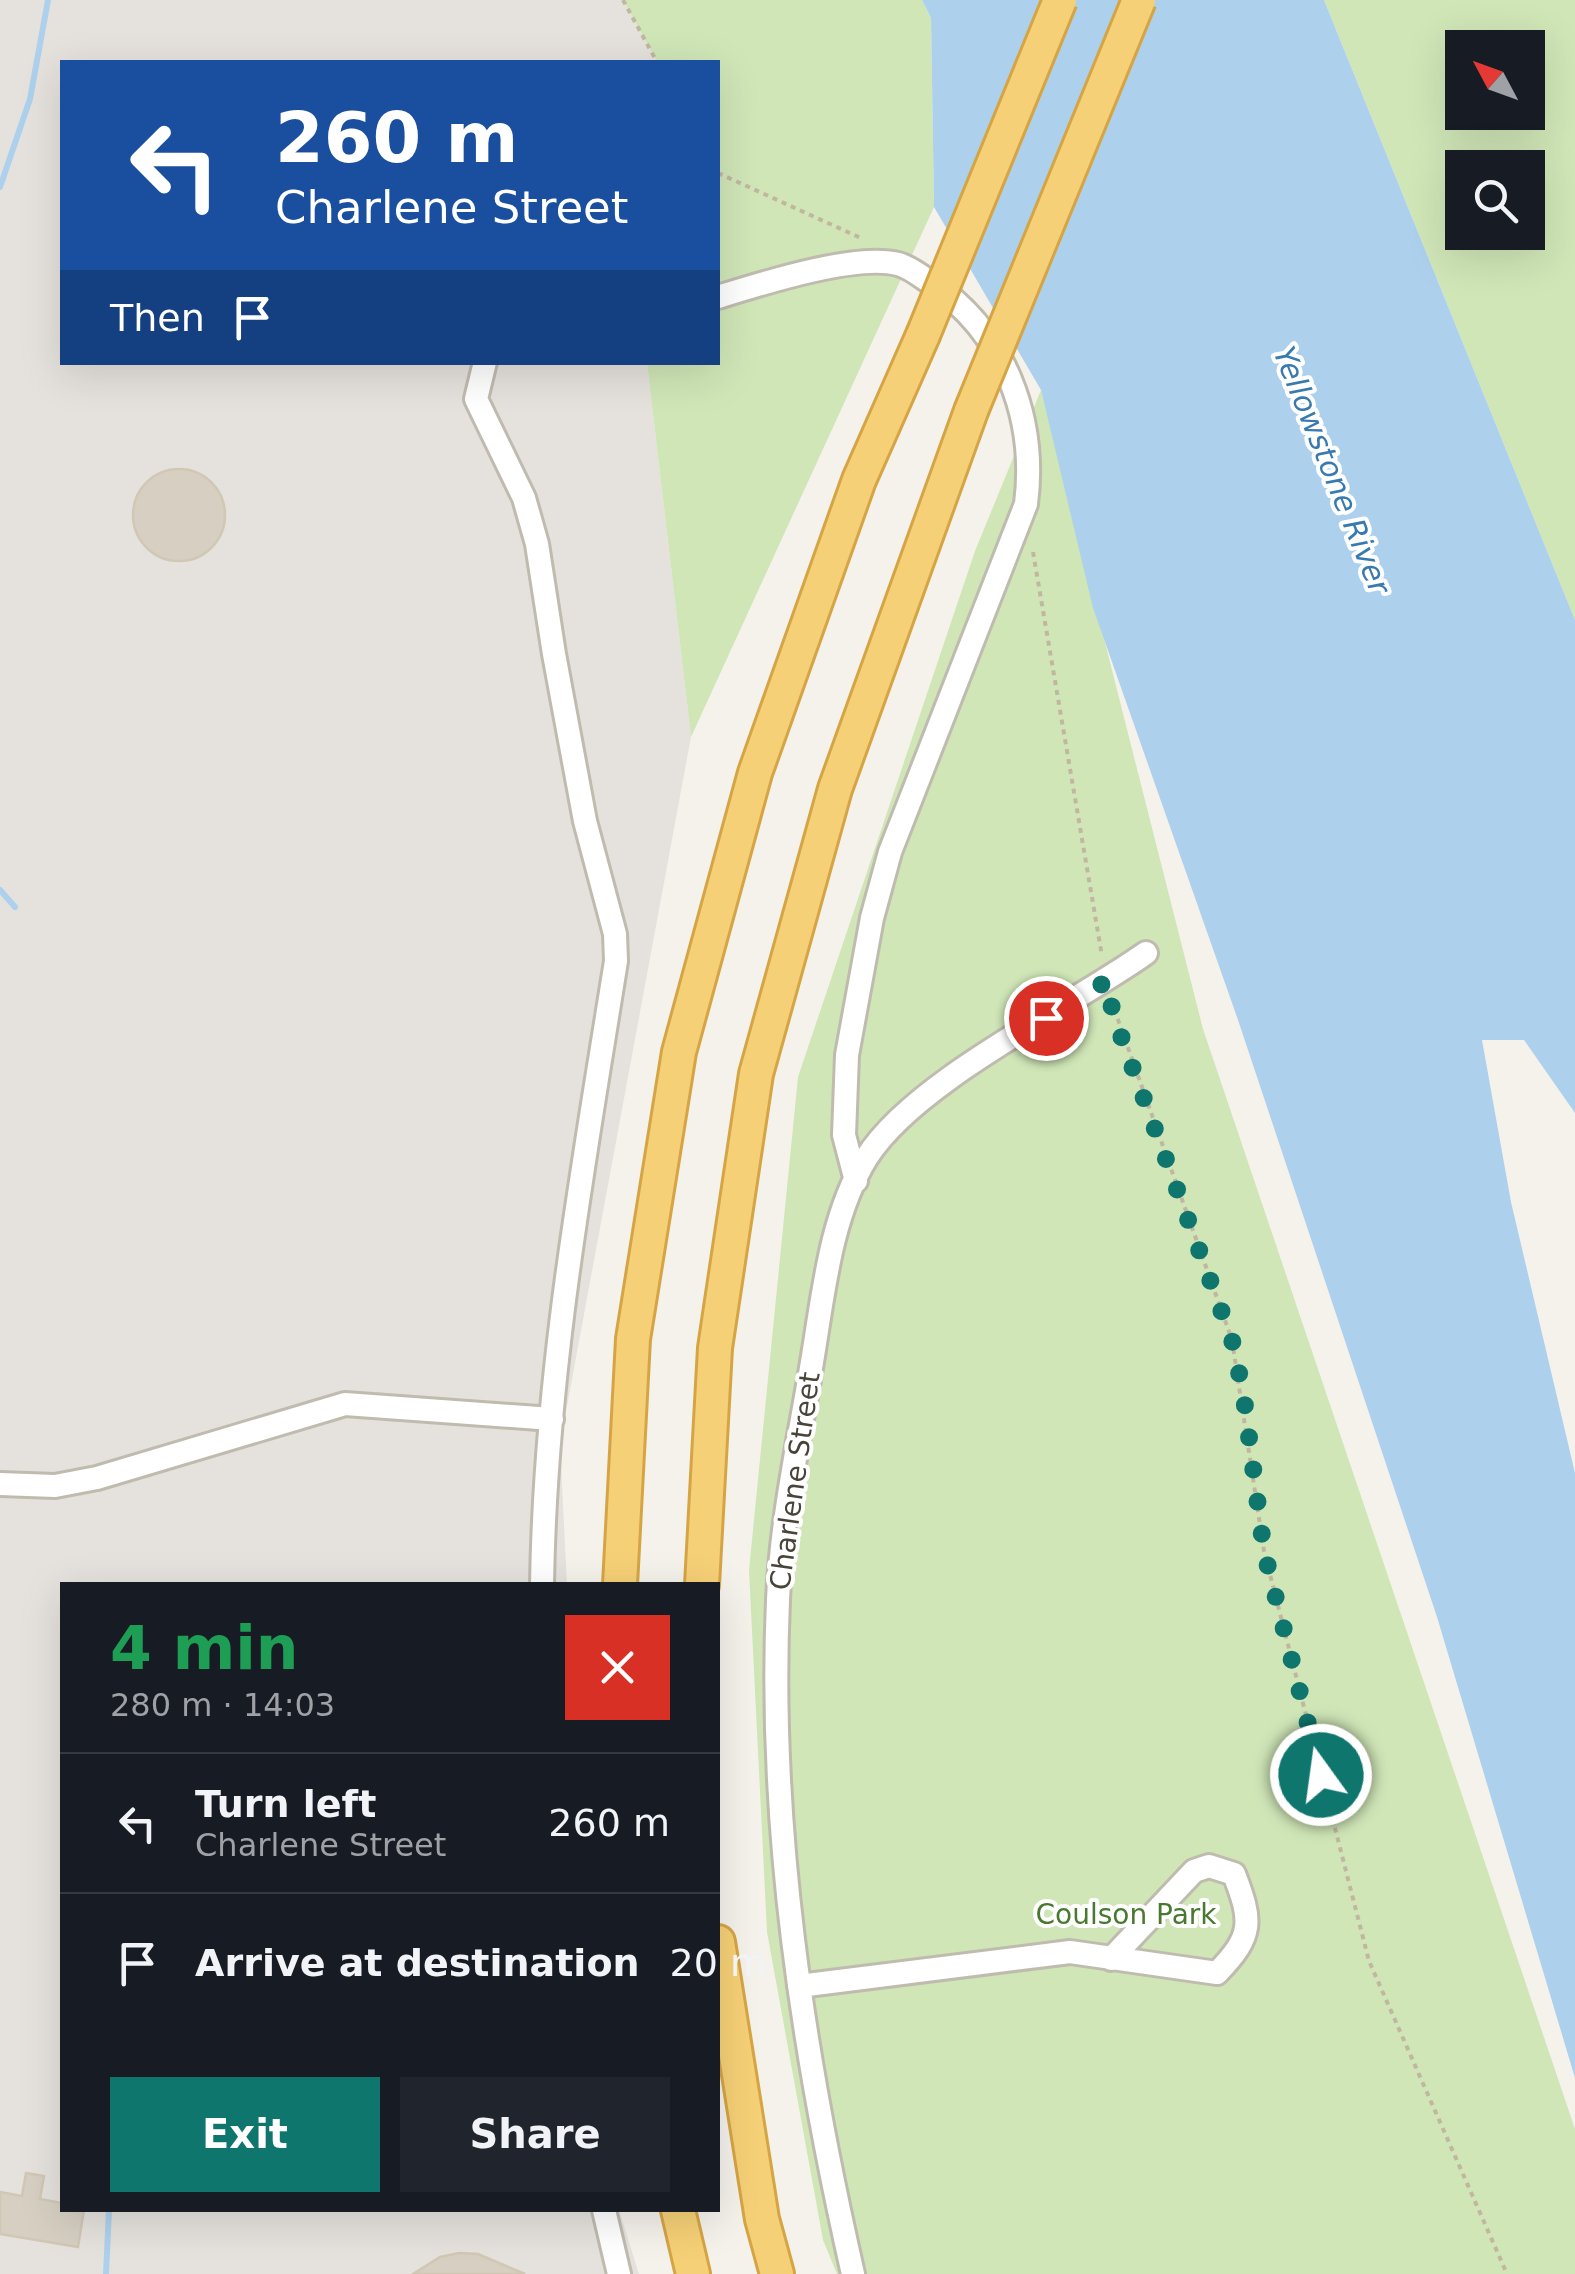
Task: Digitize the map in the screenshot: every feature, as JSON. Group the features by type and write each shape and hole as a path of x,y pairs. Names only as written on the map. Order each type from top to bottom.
{"highway":[{"path":"620,1582 632,1339 679,1052 755,773 859,480 923,335 1060,0"},
{"path":"702,1582 715,1348 756,1074 835,788 971,411 1139,0"},
{"path":"720,1955 762,2218 777,2274"},
{"path":"678,2212 693,2274"}],"street":[{"path":"720,296 768,281 878,262 900,264 960,302 989,338 1017,389 1030,472 1026,504 890,852 872,918 847,1055 844,1135 856,1181"},
{"path":"484,365 476,399 524,498 537,544 586,820 615,934 616,962 569,1244 552,1419 542,1582"},
{"name":"Charlene Street","path":"854,2274 820,2129 800,1986 778,1772 778,1600 786,1520 820,1316 842,1212 867,1156 894,1125 964,1068 1146,953"},
{"path":"0,1484 55,1486 97,1478 346,1404 552,1419"},
{"path":"800,1986 1070,1952 1112,1959 1218,1973 1243,1946 1249,1913 1234,1874 1209,1866 1194,1871 1112,1959"},
{"path":"604,2212 619,2274"}],"path":[{"path":"623,0 656,60"},
{"path":"1026,504 1113,1014 1232,1340 1243,1391 1264,1551 1369,1961 1507,2274"}],"shaded area":[{"path":"0,0 623,0 656,60 60,60 60,365 647,365 691,737 560,1444 567,1582 60,1582 60,2212 620,2212 639,2274 0,2274"}],"green space":[{"path":"623,0 922,0 931,18 934,207 691,737 647,365 720,365 720,60 656,60"},
{"path":"1324,0 1575,0 1575,620"},
{"name":"Coulson Park","path":"1041,390 1203,1029 1575,2129 1575,2274 837,2274 823,2240 767,1932 749,1570 798,1077 975,551"}],"water":[{"name":"Yellowstone River","path":"922,0 1324,0 1575,620 1575,1113 1524,1040 1482,1040 1511,1202 1575,1473 1575,2078 1437,1617 1238,1020 1093,608 1041,390 934,207 931,18"}],"building":[{"path":"179,469 197,472 212,482 222,497 222,533 212,548 197,558 179,561 161,558 146,548 136,533 133,515 136,497 146,482 161,472"},
{"path":"26,2173 44,2176 40,2199 60,2203 60,2212 84,2212 78,2247 0,2234 0,2192 22,2196"},
{"path":"478,2254 525,2274 413,2274 440,2257"}],"waterway":[{"path":"0,187 30,99 48,0"},
{"path":"0,890 15,907"},
{"path":"106,2274 109,2212"}],"route":[{"path":"1046,1018 1107,981 1113,1014 1232,1340 1243,1391 1264,1551 1321,1775"}]}
